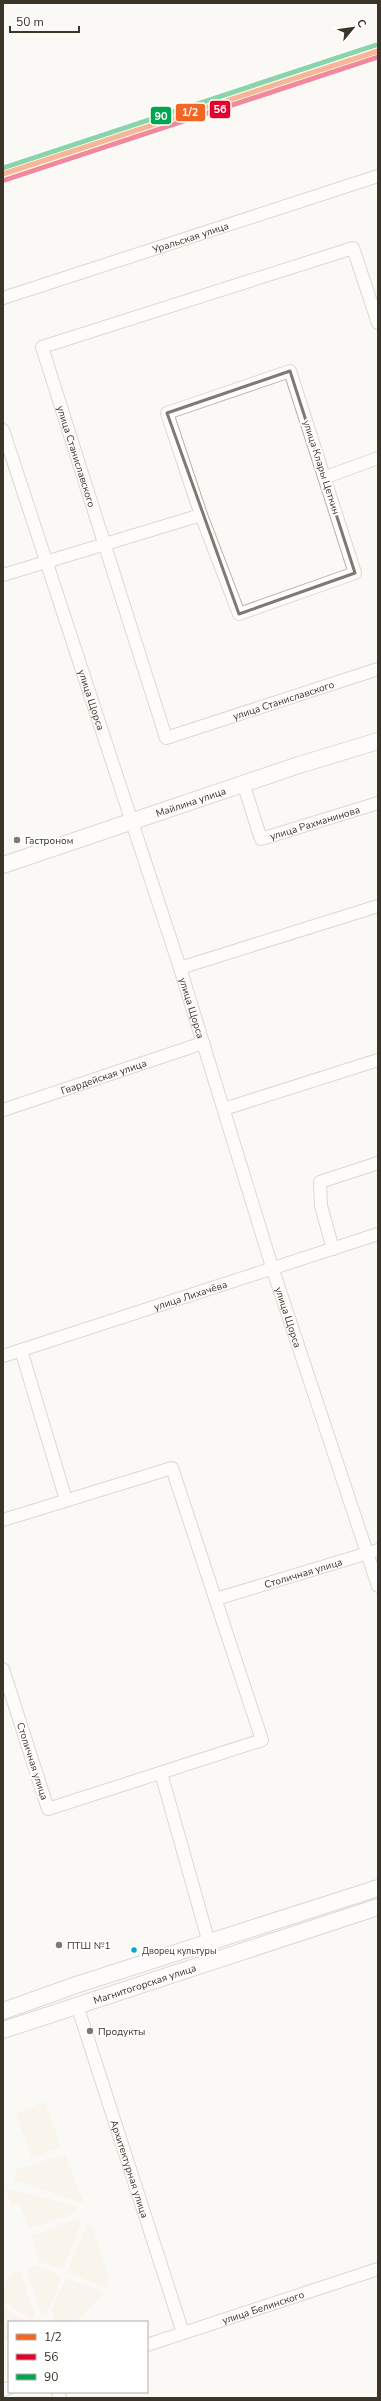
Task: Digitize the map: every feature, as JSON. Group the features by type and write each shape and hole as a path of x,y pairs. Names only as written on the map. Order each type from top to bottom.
{"main road":[{"name":"Майлина улица","path":"3,865 243,783 378,741"},
{"name":"Магнитогорская улица","path":"3,2011 209,1942 378,1888"},
{"name":"Магнитогорская улица","path":"3,2030 378,1906"}],"street":[{"name":"Уральская улица","path":"3,298 378,176"},
{"name":"улица Станиславского","path":"378,322 353,248 42,347 166,738 378,669"},
{"name":"улица Клары Цеткин","path":"290,371 326,477 355,573 239,614 201,515 167,413 290,371"},
{"name":"улица Щорса","path":"3,430 180,968 272,1267 372,1552 378,1586"},
{"path":"326,477 378,458"},
{"path":"3,575 46,560 201,515"},
{"name":"улица Рахманинова","path":"243,783 262,839 378,803"},
{"path":"180,968 378,906"},
{"name":"Гвардейская улица","path":"3,1110 204,1043"},
{"path":"224,1109 378,1060"},
{"path":"333,1249 320,1206 320,1182 378,1163"},
{"name":"улица Лихачёва","path":"3,1356 272,1267 378,1234"},
{"path":"21,1350 66,1500"},
{"name":"Столичная улица","path":"3,1520 172,1468 262,1740 48,1809 3,1670"},
{"name":"Столичная улица","path":"216,1599 372,1552"},
{"path":"161,1773 209,1942"},
{"name":"Архитектурная улица","path":"77,2005 183,2333"},
{"name":"улица Белинского","path":"148,2345 378,2269"}],"highlighted area":[{"path":"290,371 355,573 239,614 167,413"}],"shaded area":[{"path":"45,2102 61,2147 32,2158 16,2113"},
{"path":"65,2155 84,2203 13,2180 16,2176 16,2169"},
{"path":"6,2188 77,2207 77,2212 29,2229 20,2204 11,2205"},
{"path":"77,2219 82,2221 63,2269 40,2262 31,2236"},
{"path":"87,2224 92,2226 109,2279 106,2288 67,2272"},
{"path":"35,2265 62,2277 47,2313 42,2315 26,2270"},
{"path":"20,2270 35,2316 30,2319 3,2301 4,2286 8,2278"},
{"path":"67,2278 104,2293 77,2321 55,2321 51,2311"},
{"path":"3,2307 25,2321 8,2321 8,2342 3,2341"}],"transit line":[{"name":"90","path":"3,168 376,45"},
{"name":"1/2","path":"3,174 378,51"},
{"name":"56","path":"5,180 378,57"}],"place":[{"name":"Гастроном","path":"17,840"},
{"name":"ПТШ №1","path":"59,1945"},
{"name":"Дворец культуры","path":"134,1950"},
{"name":"Продукты","path":"90,2031"}]}
